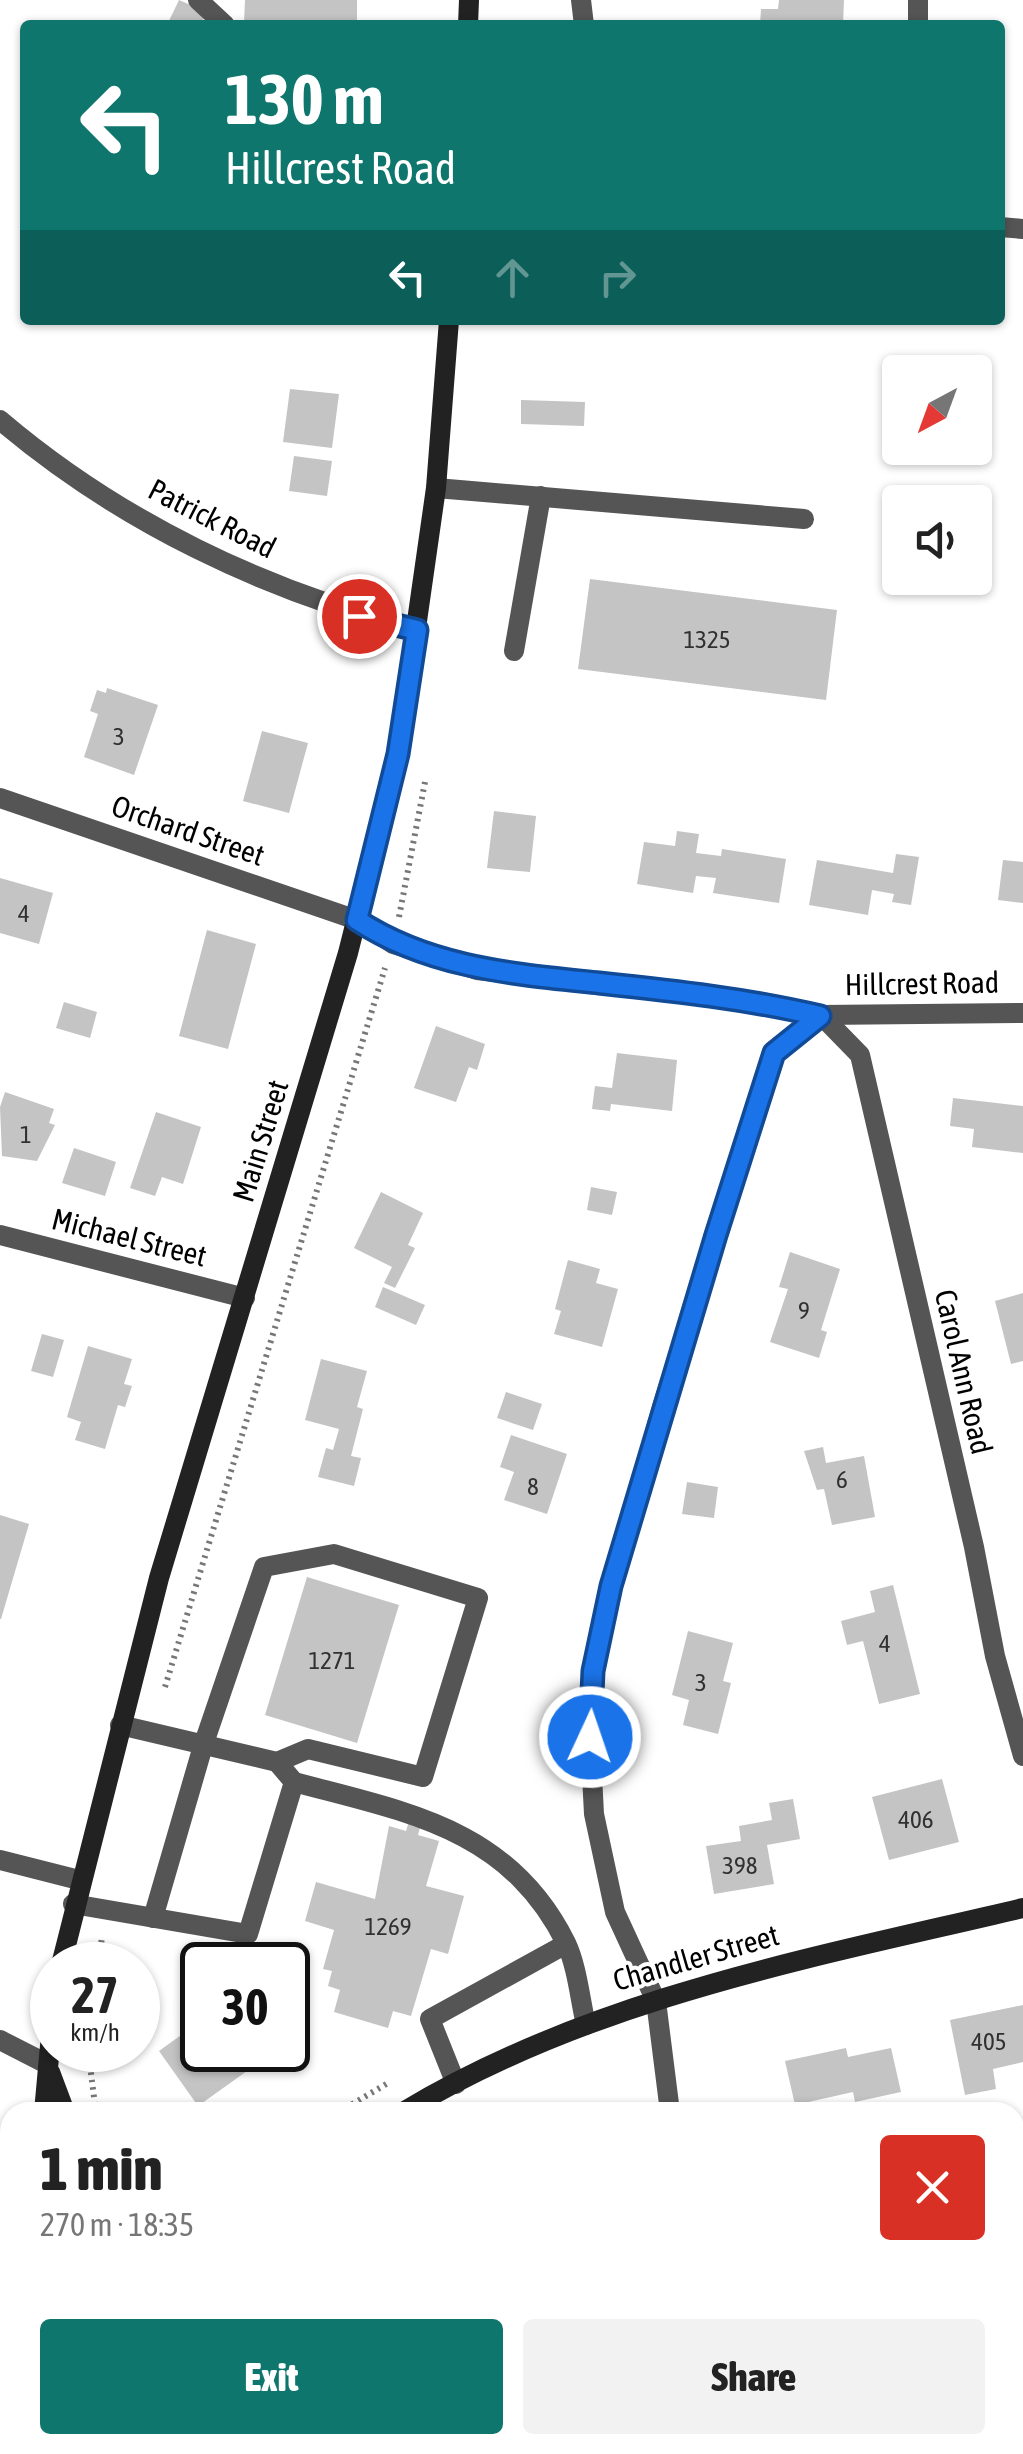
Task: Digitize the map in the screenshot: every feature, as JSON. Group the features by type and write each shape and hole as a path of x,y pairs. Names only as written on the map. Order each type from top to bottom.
{"main road":[{"name":"Main Street","path":"66,1942 160,1578 357,920 398,754 436,488 449,325"},
{"name":"Chandler Street","path":"422,2102 586,2025 656,2000 820,1953 1023,1908"},
{"path":"45,2102 46,2072"},
{"path":"50,2072 61,2102"}],"street":[{"path":"198,0 220,20"},
{"name":"Patrick Road","path":"0,420 100,495 189,545 330,608 417,630"},
{"path":"436,488 804,519"},
{"path":"514,651 541,496"},
{"name":"Orchard Street","path":"0,798 357,920"},
{"name":"Hillcrest Road","path":"357,920 393,944 477,970 767,1003 820,1016 1023,1013"},
{"path":"669,2102 656,2000 616,1912 594,1814 590,1737 593,1671 611,1586 663,1404 774,1053 820,1016"},
{"name":"Carol Ann Road","path":"820,1016 860,1055 974,1547 994,1656 1023,1756"},
{"name":"Michael Street","path":"0,1235 245,1298"},
{"path":"120,1725 203,1746 278,1762 308,1749 423,1777 478,1598 334,1554 264,1567 203,1746 153,1918"},
{"path":"278,1762 294,1782 451,1827 515,1871 566,1944 586,2025"},
{"path":"73,1904 248,1934 294,1782"},
{"path":"0,1860 79,1880"},
{"path":"456,2084 430,2019 566,1944"},
{"path":"0,2040 30,2055"}],"path":[{"path":"91,2072 95,2102"},
{"path":"356,2102 402,2075"}],"building":[{"path":"179,0 207,12 203,20 169,20"},
{"path":"245,0 357,0 357,20 244,20"},
{"path":"779,0 844,0 843,20 760,20 761,9 778,9"},
{"path":"290,389 339,394 332,448 283,442"},
{"path":"521,400 585,402 584,426 521,424"},
{"path":"294,456 332,461 327,496 289,491"},
{"path":"590,579 837,610 826,700 578,669"},
{"path":"107,688 158,705 134,775 84,757 98,714 90,711 97,690 106,693"},
{"path":"262,731 308,743 289,813 243,801"},
{"path":"494,811 536,816 530,872 487,868"},
{"path":"677,831 699,834 696,853 721,856 722,849 786,859 779,903 713,893 716,878 696,876 693,893 637,884 644,842 675,846"},
{"path":"896,854 919,857 911,905 892,902 894,894 872,890 868,915 809,905 817,860 893,873"},
{"path":"1003,860 1023,862 1023,903 998,900"},
{"path":"0,878 53,893 39,944 0,933"},
{"path":"207,930 256,944 228,1049 179,1036"},
{"path":"64,1002 97,1012 90,1038 56,1028"},
{"path":"436,1026 485,1044 477,1070 469,1067 456,1102 414,1088"},
{"path":"617,1053 677,1060 672,1111 611,1104 610,1111 592,1109 595,1086 612,1088"},
{"path":"5,1092 54,1109 49,1123 55,1125 37,1161 2,1156 0,1107"},
{"path":"953,1098 1023,1106 1023,1153 972,1147 974,1129 950,1126"},
{"path":"156,1112 201,1127 183,1184 162,1177 155,1196 130,1188"},
{"path":"74,1148 116,1162 105,1196 62,1183"},
{"path":"591,1187 617,1192 612,1215 587,1210"},
{"path":"381,1192 423,1213 408,1245 415,1248 395,1288 384,1283 392,1267 354,1248"},
{"path":"790,1252 840,1269 821,1330 827,1332 819,1358 770,1342 788,1289 779,1287"},
{"path":"568,1260 600,1269 596,1283 618,1289 602,1347 554,1334 561,1311 555,1309"},
{"path":"383,1287 425,1305 416,1325 375,1307"},
{"path":"1023,1293 1023,1361 1011,1364 995,1301"},
{"path":"42,1334 64,1340 53,1377 31,1371"},
{"path":"88,1346 132,1359 124,1384 132,1386 125,1407 118,1405 105,1449 75,1440 81,1422 67,1417"},
{"path":"321,1359 367,1371 357,1407 363,1409 351,1456 361,1458 354,1486 318,1477 326,1448 333,1450 339,1429 305,1420"},
{"path":"506,1392 542,1404 533,1430 497,1418"},
{"path":"511,1435 567,1454 547,1514 504,1500 514,1472 500,1467"},
{"path":"823,1447 826,1463 864,1456 875,1517 832,1525 824,1489 817,1490 804,1451"},
{"path":"687,1482 718,1487 714,1518 682,1514"},
{"path":"0,1515 29,1524 1,1619 0,1619"},
{"path":"307,1577 399,1605 357,1743 265,1715"},
{"path":"893,1585 920,1694 879,1704 863,1641 847,1645 841,1621 875,1612 870,1591"},
{"path":"688,1631 733,1643 723,1681 731,1683 718,1734 683,1725 689,1700 672,1695"},
{"path":"942,1779 959,1842 889,1860 872,1797"},
{"path":"793,1799 800,1839 767,1845 774,1884 714,1894 706,1846 741,1841 739,1826 772,1820 769,1803"},
{"path":"409,1821 421,1824 418,1835 439,1841 426,1886 464,1896 448,1954 431,1949 411,2016 393,2011 388,2028 334,2012 340,1990 328,1986 332,1971 323,1969 334,1930 305,1921 316,1882 375,1899 389,1826 406,1831"},
{"path":"1023,2005 1023,2062 993,2069 996,2089 965,2095 950,2020"},
{"path":"180,2036 180,2072 246,2072 204,2102 195,2102 160,2052"},
{"path":"846,2048 848,2057 891,2048 901,2092 855,2102 853,2092 794,2102 785,2061"}],"route":[{"path":"359,616 417,630 398,754 357,920 393,944 477,970 767,1003 820,1016 774,1053 663,1404 611,1586 593,1671 590,1737"}]}
